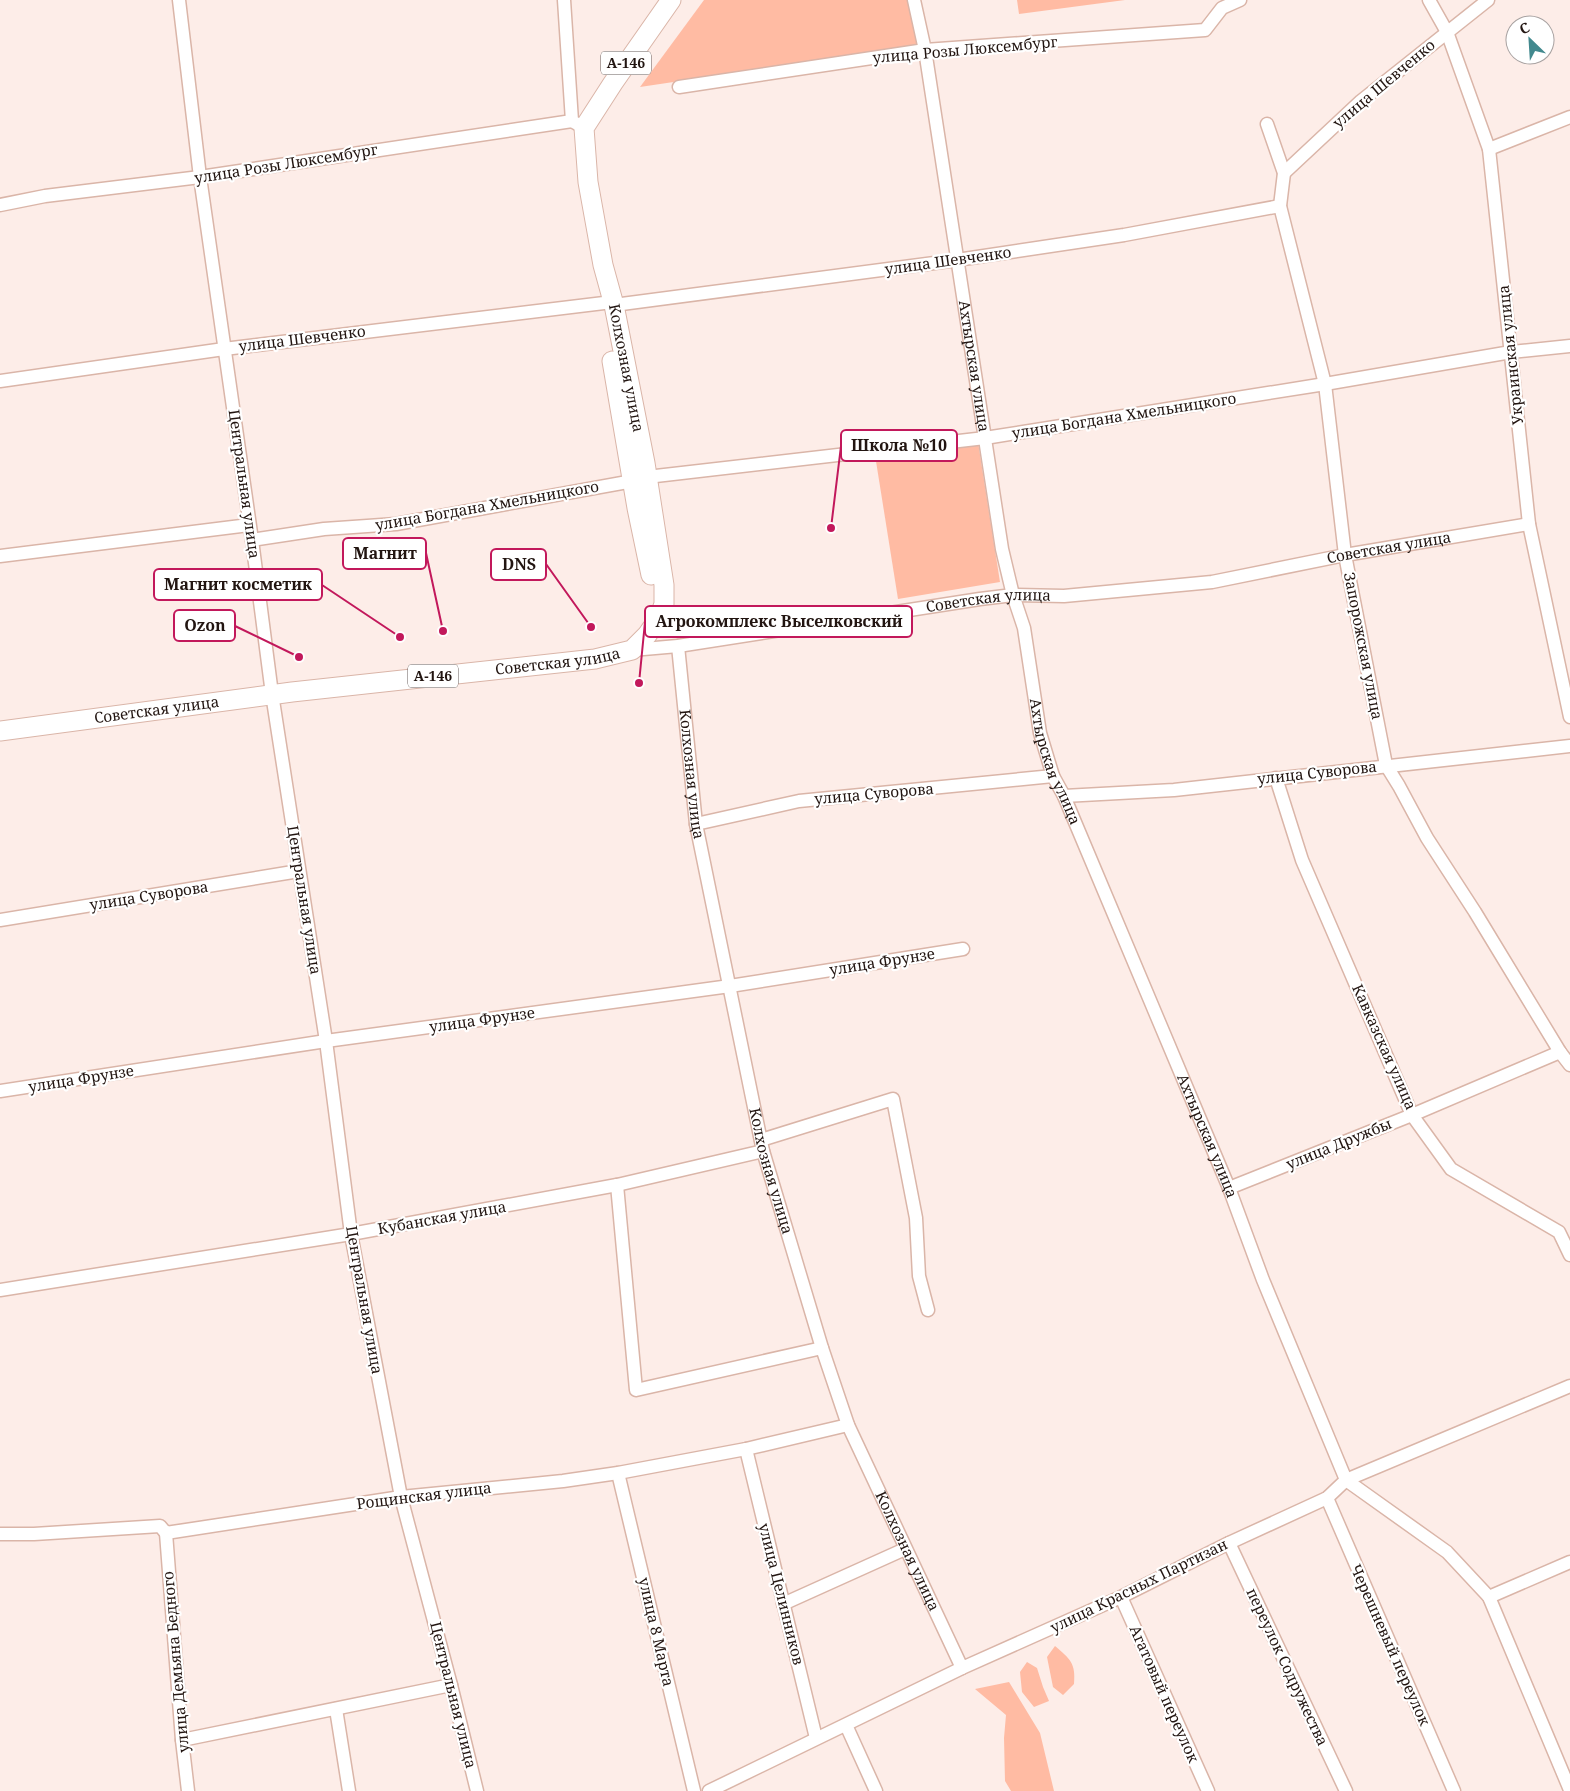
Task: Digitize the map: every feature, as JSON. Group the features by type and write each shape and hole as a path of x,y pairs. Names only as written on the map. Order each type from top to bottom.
{"highway":[{"name":"А-146","path":"578,125 613,83 671,0"},
{"name":"Колхозная улица","path":"578,125 609,304 615,376 664,585 664,604 658,618 647,636 632,650"},
{"name":"Советская улица","path":"0,731 272,694 595,659 632,650"}],"street":[{"name":"Центральная улица","path":"179,0 200,177 272,694 326,1041 351,1234 401,1497 477,1791"},
{"name":"Колхозная улица","path":"564,0 578,125"},
{"name":"Ахтырская улица","path":"914,0 925,50 1002,549 1013,595 1024,628 1040,733 1053,776 1064,796 1228,1188 1263,1280 1346,1480"},
{"name":"улица Розы Люксембург","path":"679,87 925,50 1205,30 1222,8 1240,0"},
{"name":"Украинская улица","path":"1428,0 1447,32 1488,149 1529,524 1570,717"},
{"name":"улица Шевченко","path":"1284,173 1362,100 1488,0"},
{"path":"1488,149 1570,117"},
{"name":"Запорожская улица","path":"1267,124 1284,173 1280,206 1326,384 1345,555 1386,766 1427,838 1475,912 1560,1052 1570,1065"},
{"name":"улица Розы Люксембург","path":"0,205 45,196 200,177 578,125"},
{"name":"улица Шевченко","path":"0,381 224,349 609,304 957,260 1124,235 1280,206"},
{"name":"улица Богдана Хмельницкого","path":"252,540 324,529 396,524 640,479 985,438 1326,384 1511,352 1570,346"},
{"name":"Советская улица","path":"632,650 678,646 1013,595 1064,596 1212,582 1345,555 1529,524"},
{"path":"0,556 249,525"},
{"name":"Колхозная улица","path":"678,646 696,824 762,1146 822,1348 848,1425 962,1668"},
{"name":"улица Суворова","path":"1064,796 1174,790 1570,746"},
{"name":"улица Суворова","path":"696,824 799,802 1053,776"},
{"name":"Кавказская улица","path":"1276,778 1302,860 1412,1114 1451,1169 1559,1232 1570,1255"},
{"name":"улица Суворова","path":"0,920 299,871"},
{"name":"улица Фрунзе","path":"0,1091 326,1041 730,986 963,949"},
{"name":"улица Дружбы","path":"1228,1188 1560,1052"},
{"name":"Кубанская улица","path":"0,1290 351,1234 617,1186 762,1146 893,1099 916,1218 919,1276 928,1310"},
{"path":"617,1186 636,1390 822,1348"},
{"name":"улица Красных Партизан","path":"709,1791 962,1668 1121,1597 1229,1542 1327,1498 1346,1480 1570,1386"},
{"name":"Рощинская улица","path":"0,1534 34,1534 160,1526 166,1533 401,1497 563,1481 618,1473 746,1449 848,1425"},
{"name":"улица Целинников","path":"746,1449 816,1738"},
{"name":"улица 8 Марта","path":"618,1473 694,1791"},
{"path":"1346,1480 1447,1552 1489,1597 1570,1790"},
{"name":"Черешневый переулок","path":"1327,1498 1454,1791"},
{"name":"улица Демьяна Бедного","path":"166,1533 182,1740 188,1791"},
{"name":"переулок Содружества","path":"1229,1542 1346,1791"},
{"path":"783,1604 905,1549"},
{"path":"1489,1597 1570,1562"},
{"name":"Агатовый переулок","path":"1121,1597 1208,1791"},
{"path":"182,1740 451,1685"},
{"path":"336,1709 349,1791"},
{"path":"846,1725 876,1791"}],"shaded area":[{"path":"704,0 909,0 920,45 640,87"},
{"path":"1017,0 1125,0 1019,14"},
{"path":"978,442 1000,582 898,599 875,455"},
{"path":"1055,1646 1068,1658 1074,1671 1074,1684 1063,1695 1053,1687 1047,1657"},
{"path":"1027,1662 1037,1668 1049,1701 1034,1707 1022,1692 1020,1672"},
{"path":"1009,1682 1040,1733 1054,1791 1011,1791 1005,1781 1004,1738 1006,1715 975,1689"}],"place":[{"name":"Школа №10","path":"831,528"},
{"name":"DNS","path":"591,627"},
{"name":"Магнит","path":"443,631"},
{"name":"Магнит косметик","path":"400,637"},
{"name":"Ozon","path":"299,657"},
{"name":"Агрокомплекс Выселковский","path":"639,683"}]}
